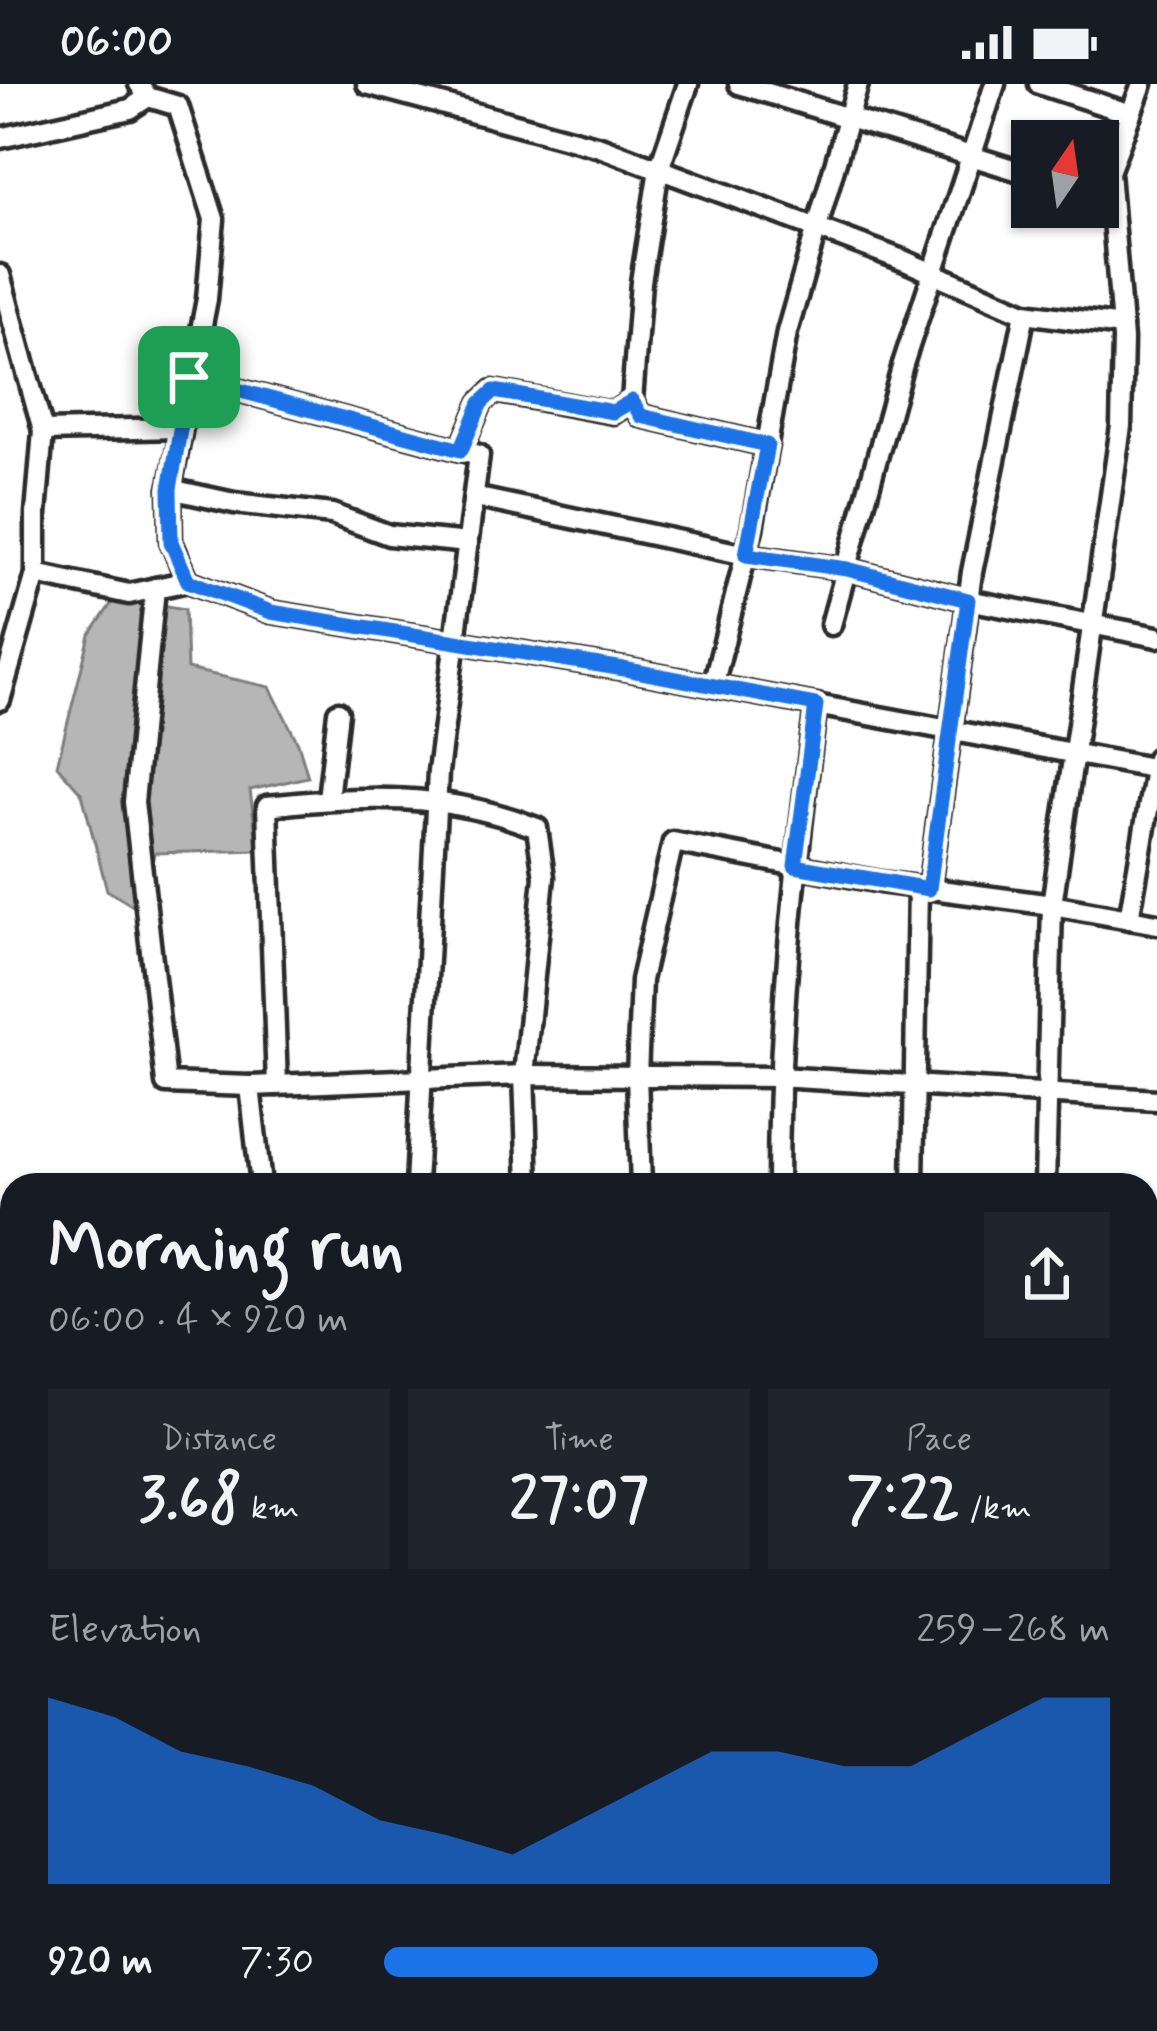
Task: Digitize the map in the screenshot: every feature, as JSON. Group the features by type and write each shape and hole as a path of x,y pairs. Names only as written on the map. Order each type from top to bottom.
{"street":[{"path":"185,84 178,106 214,219 207,299 170,489 171,542 188,581"},
{"path":"367,84 600,147 1025,313 1122,326"},
{"path":"688,84 659,169 641,282 632,401 641,416 767,445"},
{"path":"739,84 1011,169"},
{"path":"713,686 746,555 787,332 858,84"},
{"path":"831,625 903,364 995,84"},
{"path":"1039,84 1131,114"},
{"path":"1119,146 1142,84"},
{"path":"0,138 130,109 144,90 178,106"},
{"path":"1045,1173 1052,905 1121,426 1122,326 1109,228"},
{"path":"0,275 44,431 36,574 0,700"},
{"path":"913,1173 923,888 968,600 1025,313"},
{"path":"189,377 479,454 436,802 416,1173"},
{"path":"461,450 481,403 494,391 613,412 632,401"},
{"path":"44,431 180,428"},
{"path":"170,489 234,503 332,514 389,536 468,543"},
{"path":"474,497 746,555 847,569 968,600 1157,637"},
{"path":"36,574 129,594 188,581 271,612 1156,765 1129,919"},
{"path":"155,588 134,802 166,1083 250,1086 524,1075 778,1077 1157,1100"},
{"path":"778,1173 778,1077 795,866 816,705"},
{"path":"328,799 338,712"},
{"path":"277,1085 267,806 355,795 436,802 518,820 540,832 544,878 524,1075 528,1173"},
{"path":"641,1173 637,1076 641,980 673,842 1157,924"},
{"path":"250,1086 260,1173"}],"shaded area":[{"path":"116,597 185,609 187,669 270,687 298,743 308,777 250,790 258,850 155,853 143,912 107,890 82,794 57,765 90,635"}],"route":[{"path":"189,377 461,450 481,403 494,391 613,412 632,401 641,416 767,445 746,555 847,569 968,600 929,889 795,866 816,705 271,612 188,581 171,542 170,489 189,377"}]}
